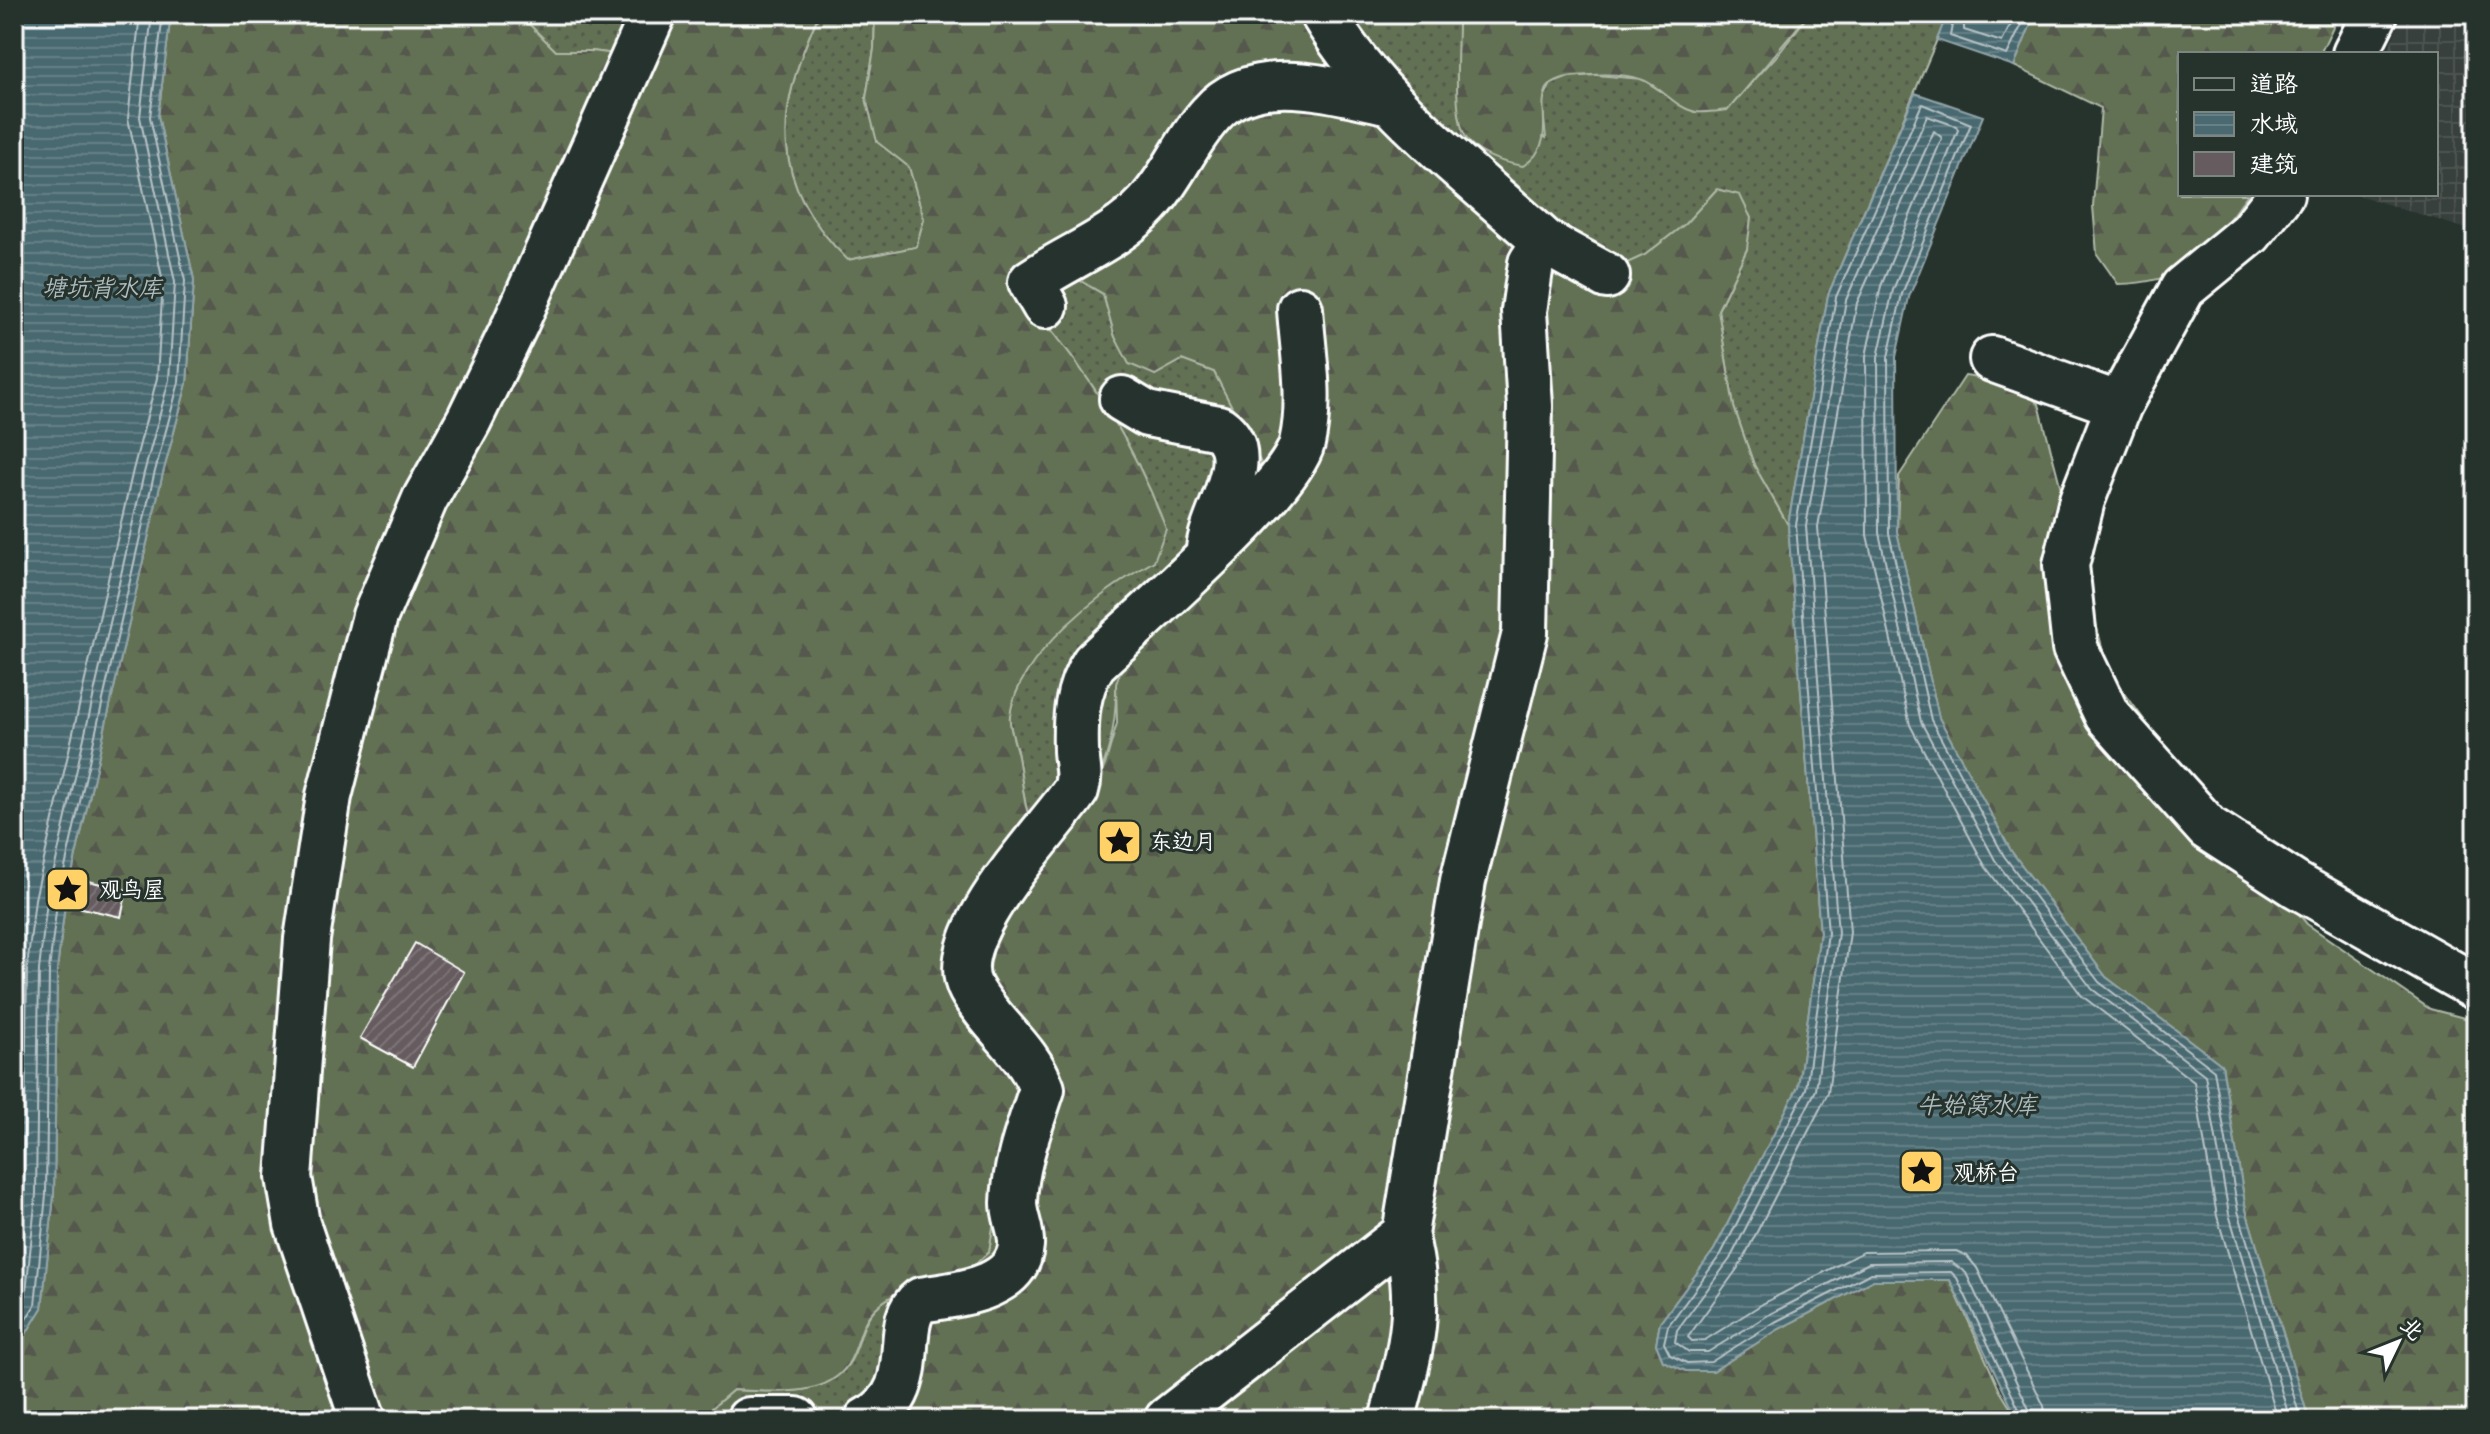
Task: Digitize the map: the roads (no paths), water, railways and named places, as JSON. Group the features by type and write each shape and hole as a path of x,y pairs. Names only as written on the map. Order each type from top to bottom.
{"street":[{"path":"363,1420 297,1224 289,1177 307,939 329,796 375,616 425,499 469,420 515,325 653,14"},
{"path":"1323,14 1341,43 1391,102 1545,242 1607,276"},
{"path":"2356,52 2375,14"},
{"path":"1045,306 1031,282 1106,239 1147,206 1212,112 1230,98 1248,89 1271,84 1391,102"},
{"path":"2279,196 2250,233 2183,288 2119,405 2082,500 2066,565 2075,648 2107,715 2208,828 2296,885 2476,987"},
{"path":"1392,1420 1417,1312 1416,1275 1405,1234 1463,881 1525,633 1530,406 1524,311 1531,263 1545,242"},
{"path":"867,1420 883,1409 899,1387 906,1359 908,1317 912,1306 921,1300 989,1284 1010,1273 1018,1260 1021,1243 1014,1205 1018,1165 1042,1089 1029,1062 971,990 965,974 966,959 982,917 1076,790 1080,778 1077,739 1083,679 1094,663 1208,555 1277,484 1301,447 1307,417 1300,309"},
{"path":"1992,359 2119,405"},
{"path":"1122,399 1147,414 1219,428 1227,434 1235,459 1226,495 1211,532 1208,555"},
{"path":"1167,1420 1405,1234"},
{"path":"749,1420 796,1420"}],"water":[{"name":"塘坑背水库","path":"14,14 171,14 158,116 194,280 187,383 162,477 65,904 57,970 54,1195 42,1308 14,1353"},
{"path":"1947,14 2035,14 2014,66 1937,40"},
{"name":"牛始窝水库","path":"1915,93 1983,116 1909,297 1896,357 1897,532 1939,718 2011,851 2106,977 2222,1065 2246,1210 2309,1420 2018,1420 1950,1280 1873,1280 1779,1329 1713,1371 1686,1371 1663,1361 1656,1344 1660,1323 1714,1250 1798,1087 1820,933 1788,525 1828,295"}],"place":[{"name":"东边月","path":"1119,841"},
{"name":"观鸟屋","path":"68,889"},
{"name":"观桥台","path":"1922,1172"}]}
